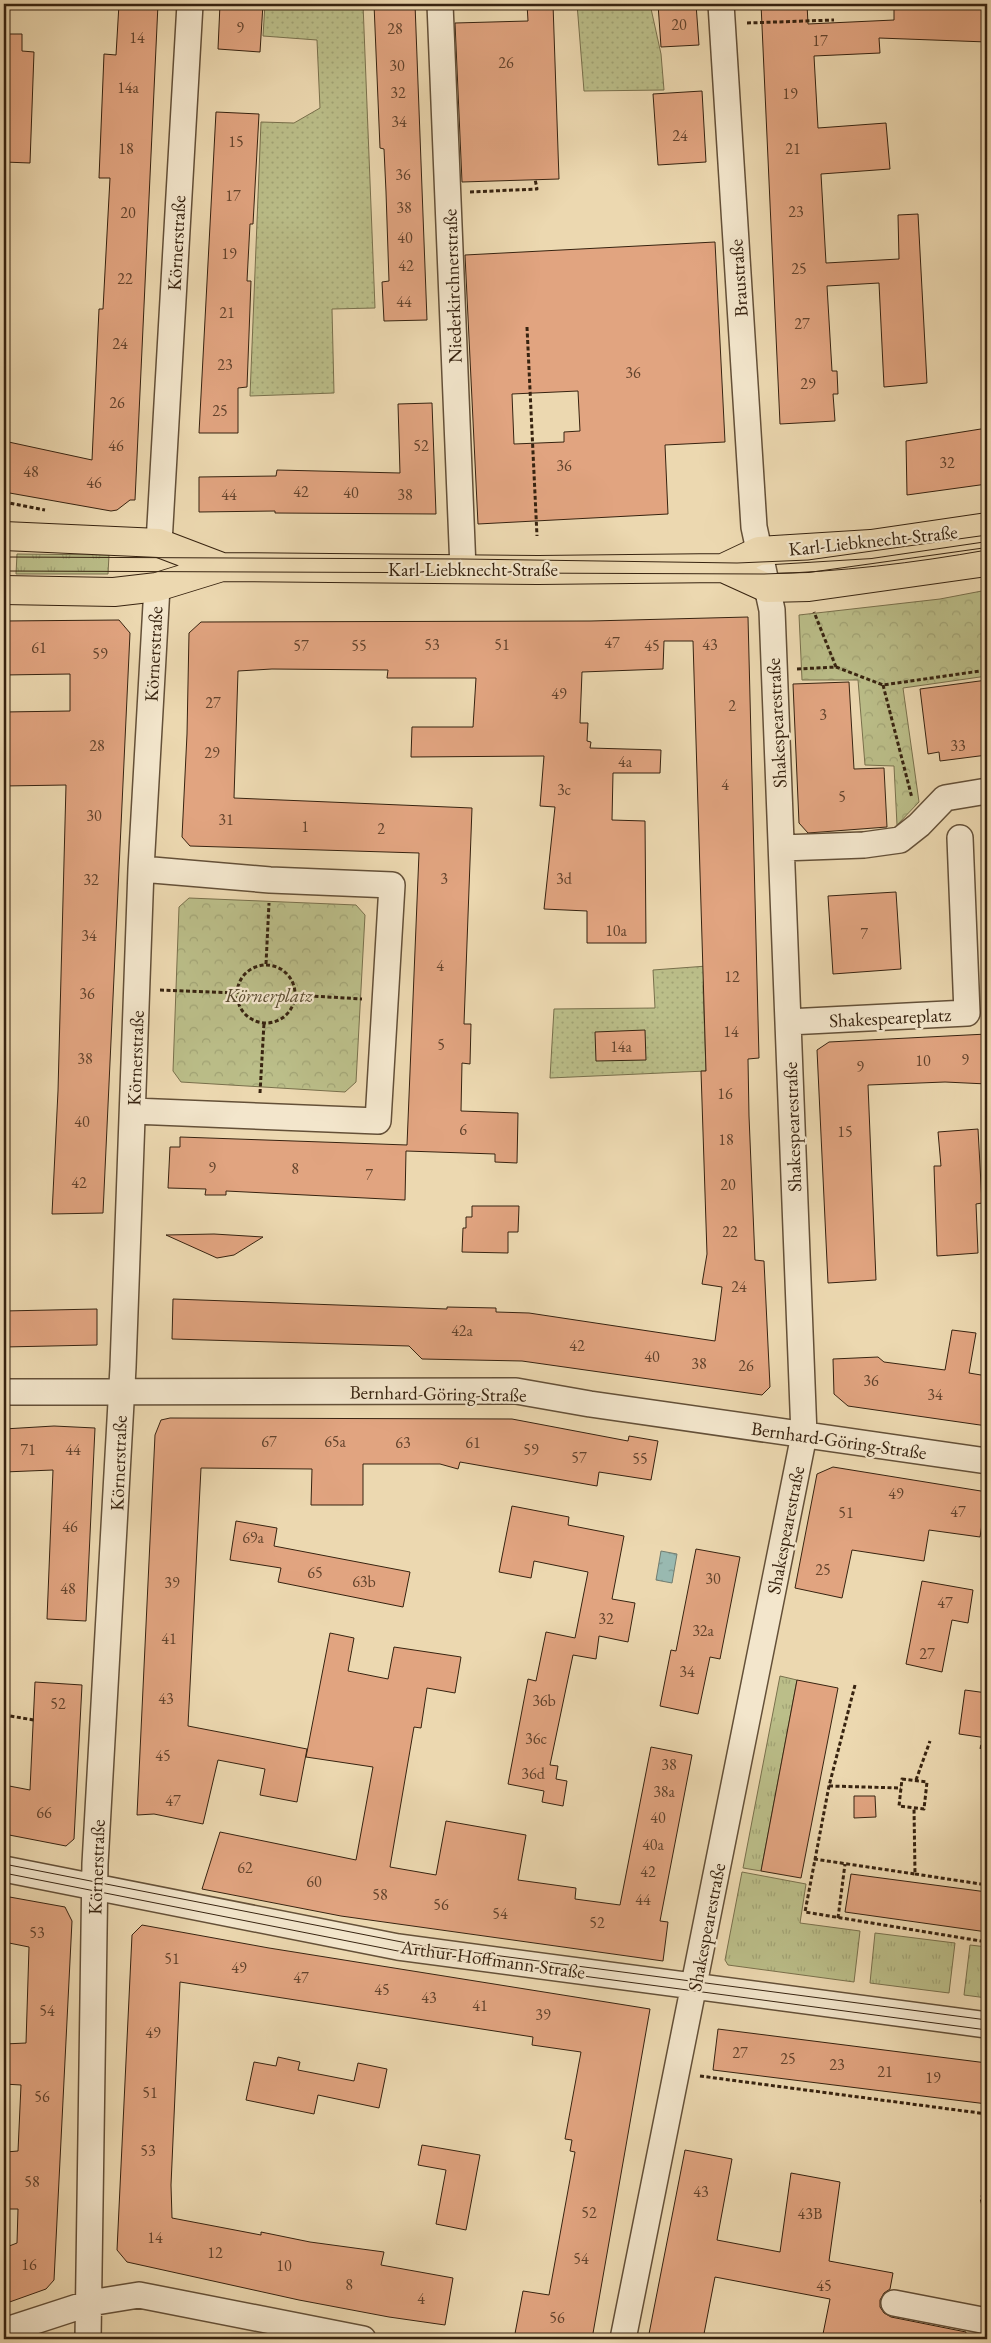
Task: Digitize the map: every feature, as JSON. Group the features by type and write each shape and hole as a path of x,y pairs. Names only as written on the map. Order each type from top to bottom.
{"main road":[{"name":"Karl-Liebknecht-Straße","path":"4,590 114,592 157,587 222,567 463,569 723,568 759,552 871,544 987,528"},
{"name":"Karl-Liebknecht-Straße","path":"4,536 159,538 222,567"},
{"name":"Karl-Liebknecht-Straße","path":"723,568 767,588 809,587 987,562"}],"street":[{"name":"Körnerstraße","path":"159,538 190,4"},
{"name":"Niederkirchnerstraße","path":"440,4 463,569"},
{"name":"Braustraße","path":"722,14 754,527 759,552"},
{"path":"759,552 767,588"},
{"name":"Körnerstraße","path":"88,2339 90,2302 94,1887 121,1390 141,869 157,587"},
{"name":"Shakespearestraße","path":"623,2339 804,1435 772,610 767,588"},
{"path":"782,848 864,845 900,840 919,825 946,798 987,791"},
{"name":"Shakespeareplatz","path":"788,1022 967,1013 960,838"},
{"path":"133,1111 378,1121 392,885 270,880 141,869"},
{"name":"Bernhard-Göring-Straße","path":"4,1392 121,1390 516,1391 987,1461"},
{"name":"Arthur-Hoffmann-Straße","path":"4,1869 398,1947 987,2025"},
{"path":"4,2331 90,2302 139,2295 282,2331 363,2339"},
{"path":"894,2302 987,2321"}],"path":[{"path":"722,14 834,20"},
{"path":"448,193 537,190 536,179"},
{"path":"527,327 537,536"},
{"path":"814,611 836,667"},
{"path":"773,670 836,667 884,685 987,670"},
{"path":"884,685 919,825"},
{"path":"266,964 270,880"},
{"path":"266,964 275,966 287,974 294,986 295,996 289,1013 282,1019 264,1023 247,1017 241,1010 237,993 238,984 249,970 266,964"},
{"path":"137,989 237,993"},
{"path":"295,996 385,1000"},
{"path":"258,1117 264,1023"},
{"path":"855,1684 829,1786 804,1912 987,1942"},
{"path":"4,1715 34,1720"},
{"path":"981,1749 983,1738"},
{"path":"916,1780 930,1741"},
{"path":"902,1779 916,1780 927,1782 924,1809 899,1806 902,1779"},
{"path":"829,1786 901,1788"},
{"path":"914,1808 915,1874"},
{"path":"814,1859 987,1884"},
{"path":"838,1918 845,1864"},
{"path":"677,2073 987,2114"},
{"path":"987,2188 981,2198 982,2206 987,2210"}],"green space":[{"path":"265,4 363,4 375,308 332,309 334,393 250,396 261,122 294,123 320,108 317,40 263,36"},
{"path":"577,4 650,4 661,54 664,90 584,91"},
{"path":"17,554 109,555 108,574 16,574"},
{"path":"987,590 987,676 903,688 919,802 897,825 894,766 865,765 858,680 802,680 799,615 940,599"},
{"name":"Körnerplatz","path":"189,898 356,905 365,915 356,1082 345,1092 181,1082 173,1071 179,907"},
{"path":"707,966 703,986 706,1071 550,1078 554,1009 655,1008 653,970"},
{"path":"780,1676 797,1680 761,1871 743,1868"},
{"path":"742,1872 806,1884 800,1923 860,1931 854,1982 728,1965 725,1960"},
{"path":"875,1933 955,1943 949,1993 870,1983"},
{"path":"970,1945 987,1947 987,1998 964,1995"}],"water":[{"path":"661,1551 677,1554 672,1583 656,1580"}],"building":[{"path":"119,4 158,4 135,500 130,500 117,510 111,511 4,492 4,441 92,460 99,309 103,309 110,178 99,178 104,54 116,55"},
{"path":"220,4 263,4 260,52 218,49"},
{"path":"374,4 415,4 427,320 384,321 382,282 389,281 384,149 380,148"},
{"path":"527,4 553,4 559,179 462,182 455,23 528,21"},
{"path":"658,4 696,4 699,45 661,47"},
{"path":"761,4 807,4 808,24 894,20 894,4 987,4 987,42 879,38 880,53 814,56 818,128 886,123 890,169 821,174 826,263 899,259 898,215 918,214 927,383 884,387 879,283 827,286 832,371 837,371 838,394 833,394 835,421 780,424"},
{"path":"4,34 22,34 22,51 34,52 30,163 4,162"},
{"path":"702,91 706,162 658,165 653,94"},
{"path":"216,112 259,114 253,224 250,224 247,281 251,281 247,387 238,388 238,433 199,433"},
{"path":"715,242 725,442 665,445 668,514 478,524 465,255","holes":["578,391 580,431 564,432 564,442 514,444 512,394"]},
{"path":"432,403 436,514 275,513 275,511 199,512 199,477 276,476 277,470 400,473 398,404"},
{"path":"987,428 987,484 907,495 906,441"},
{"path":"748,617 759,1058 748,1059 749,1116 755,1260 764,1261 770,1387 762,1395 522,1361 422,1359 409,1346 172,1339 173,1299 447,1309 447,1307 496,1308 496,1312 529,1313 715,1341 722,1287 702,1284 707,1254 701,1071 706,1071 693,641 664,641 663,669 582,672 580,723 588,723 587,741 591,742 590,748 661,750 660,773 613,773 612,820 645,821 646,943 587,943 587,911 544,909 555,807 540,806 544,756 411,757 412,727 473,727 476,678 387,678 388,670 272,669 238,671 234,798 472,808 464,1024 471,1024 470,1064 462,1063 461,1111 518,1113 517,1163 495,1162 495,1154 406,1151 405,1200 226,1191 226,1195 205,1195 206,1189 168,1188 170,1147 180,1147 180,1137 407,1145 419,853 190,846 182,837 189,633 201,622 591,621"},
{"path":"119,620 130,633 103,1213 52,1214 58,1091 66,785 4,786 4,712 70,711 70,674 4,675 4,621"},
{"path":"987,680 987,755 940,761 939,752 928,754 920,689"},
{"path":"849,682 854,769 884,768 887,827 808,833 799,823 793,684"},
{"path":"896,892 901,969 833,974 828,896"},
{"path":"645,1030 646,1060 596,1061 595,1032"},
{"path":"987,1034 987,1084 945,1082 868,1085 876,1280 828,1283 817,1050 829,1042"},
{"path":"978,1129 982,1203 976,1204 978,1253 937,1256 934,1166 941,1166 938,1132"},
{"path":"472,1206 519,1206 518,1232 508,1232 508,1253 462,1252 463,1228 466,1228 466,1217 472,1217"},
{"path":"214,1234 263,1237 234,1255 217,1258 166,1235"},
{"path":"97,1309 97,1345 4,1347 4,1311"},
{"path":"952,1330 976,1333 969,1373 987,1376 987,1426 848,1406 834,1394 833,1359 878,1357 884,1362 945,1370"},
{"path":"170,1418 512,1419 628,1441 629,1436 658,1441 651,1480 599,1472 597,1486 460,1462 458,1469 440,1464 363,1464 363,1505 311,1505 312,1469 201,1468 188,1726 307,1749 297,1802 260,1795 265,1769 218,1760 203,1824 154,1814 137,1815 155,1435 161,1420"},
{"path":"54,1426 95,1428 86,1621 47,1619 53,1470 4,1472 4,1429"},
{"path":"833,1467 987,1492 980,1537 929,1530 924,1561 852,1550 842,1598 795,1588 817,1474"},
{"path":"512,1506 569,1517 568,1525 624,1536 612,1599 635,1603 628,1642 599,1636 596,1659 573,1655 550,1765 558,1766 556,1779 567,1781 563,1806 542,1802 544,1791 508,1784 528,1679 536,1681 546,1632 575,1638 588,1572 534,1561 531,1578 499,1572"},
{"path":"236,1521 277,1528 274,1546 410,1572 403,1607 278,1582 281,1568 230,1560"},
{"path":"696,1549 740,1557 720,1659 710,1657 698,1714 660,1706 671,1650 676,1651"},
{"path":"922,1581 973,1590 968,1623 952,1620 942,1672 906,1664"},
{"path":"330,1633 354,1638 348,1671 388,1679 394,1647 461,1657 455,1693 427,1688 421,1728 414,1727 390,1867 436,1875 446,1821 526,1835 518,1880 576,1888 575,1899 620,1905 651,1747 692,1755 660,1921 668,1922 663,1961 341,1916 202,1889 220,1832 356,1860 373,1767 306,1757"},
{"path":"797,1680 838,1688 801,1878 761,1871"},
{"path":"35,1682 82,1685 74,1839 66,1846 4,1834 4,1785 30,1790"},
{"path":"965,1690 987,1693 987,1738 959,1734"},
{"path":"854,1796 875,1796 876,1817 854,1818"},
{"path":"851,1874 987,1892 987,1932 845,1912"},
{"path":"4,1896 65,1907 72,1921 54,2280 46,2289 4,2304 4,2248 17,2243 18,2209 4,2209 4,2156 6,2152 18,2151 21,2085 4,2084 4,2044 26,2043 29,1947 4,1942"},
{"path":"142,1925 269,1948 650,2009 592,2339 514,2339 523,2291 549,2295 575,2152 570,2151 572,2140 565,2139 581,2052 532,2045 533,2037 180,1982 171,2185 172,2218 261,2235 261,2232 310,2242 384,2252 381,2265 453,2278 445,2325 389,2317 299,2300 127,2262 117,2250 132,1935"},
{"path":"718,2029 987,2063 987,2104 713,2070"},
{"path":"278,2057 300,2062 298,2070 354,2081 358,2063 387,2069 379,2108 318,2095 314,2114 246,2100 254,2062 276,2066"},
{"path":"422,2145 480,2155 466,2230 436,2224 446,2170 418,2165"},
{"path":"685,2150 732,2159 717,2240 780,2252 791,2173 840,2182 829,2261 893,2273 890,2289 884,2293 880,2300 880,2307 884,2313 891,2317 966,2332 965,2339 822,2339 830,2299 715,2277 703,2339 648,2339"}],"tram line":[{"path":"4,557 463,559 737,563 808,560 987,535"},
{"path":"4,571 764,574 876,566 987,550"},
{"path":"4,1864 417,1945 987,2020"},
{"path":"4,1873 403,1952 987,2030"}]}
